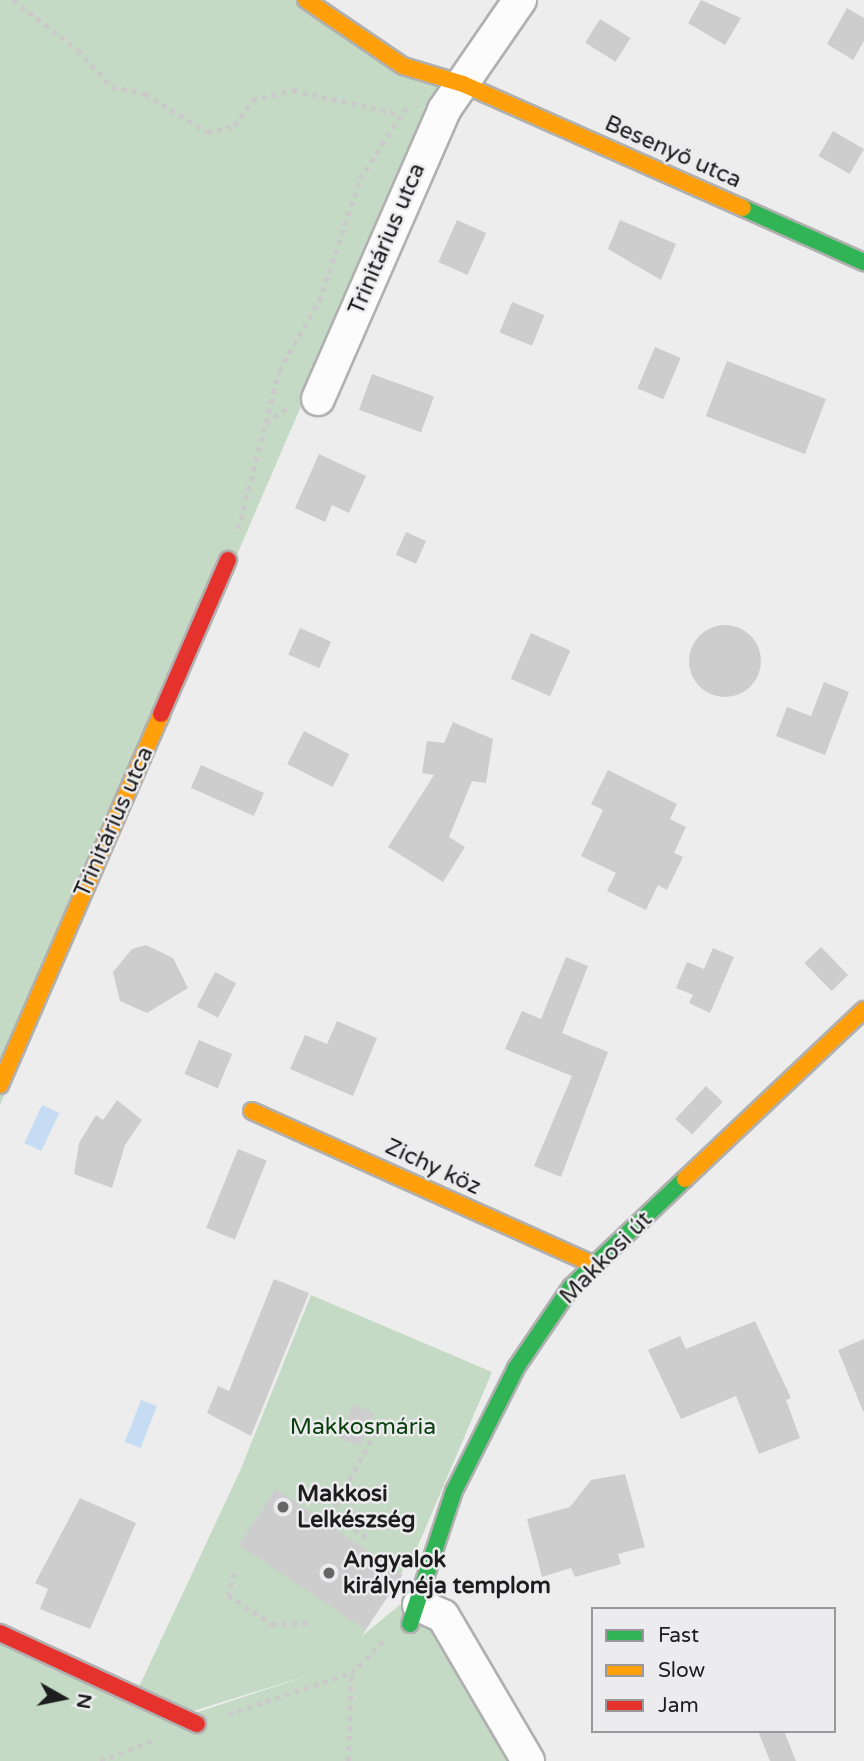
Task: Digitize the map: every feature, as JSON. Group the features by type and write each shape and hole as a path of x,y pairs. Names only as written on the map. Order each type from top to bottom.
{"street":[{"name":"Besenyő utca","path":"306,0 378,53 864,262"},
{"name":"Trinitárius utca","path":"318,399 452,83 520,0"},
{"name":"Trinitárius utca","path":"0,1085 229,560"},
{"name":"Makkosi út","path":"415,1614 427,1560 503,1392 571,1287 864,1010"},
{"name":"Zichy köz","path":"253,1111 594,1265"},
{"path":"415,1614 443,1616 528,1761"},
{"path":"0,1633 197,1724"}],"path":[{"path":"13,0 78,50 112,87 145,94 207,132 235,126 252,100 293,90 399,114"},
{"path":"229,560 273,386 319,301 350,200 399,114 452,83"},
{"path":"325,1522 375,1432 401,1432"},
{"path":"330,1515 367,1538"},
{"path":"234,1573 228,1595 261,1617 293,1628 309,1623"},
{"path":"100,1761 197,1724 351,1673 375,1645 415,1614"},
{"path":"348,1761 351,1673"}],"green space":[{"path":"0,0 306,0 441,81 0,1105"},
{"name":"Makkosmária","path":"311,1295 492,1372 417,1548 362,1636 413,1594 521,1761 0,1761 0,1625 138,1689 240,1471","holes":["316,1673 192,1714 190,1712"]}],"water":[{"path":"42,1105 59,1113 41,1151 24,1143"},
{"path":"141,1400 157,1406 141,1448 125,1442"}],"building":[{"path":"701,0 741,18 725,45 688,23"},
{"path":"847,8 864,18 864,41 853,60 827,44"},
{"path":"600,19 631,38 616,62 585,43"},
{"path":"833,131 864,149 850,174 818,156"},
{"path":"457,220 486,233 468,275 438,262"},
{"path":"620,220 676,244 661,280 608,249"},
{"path":"512,302 544,315 532,346 500,333"},
{"path":"655,347 681,358 663,399 637,388"},
{"path":"727,361 826,399 805,454 706,416"},
{"path":"372,374 434,397 421,432 359,410"},
{"path":"319,454 366,476 349,513 332,505 325,522 295,508"},
{"path":"406,532 426,541 416,564 396,555"},
{"path":"725,625 745,631 755,641 761,661 755,681 745,691 725,697 705,691 695,681 689,661 695,641 705,631"},
{"path":"300,628 331,642 319,668 288,654"},
{"path":"531,633 570,650 550,696 511,679"},
{"path":"824,682 849,692 825,755 776,736 787,707 811,716"},
{"path":"453,722 493,739 486,783 472,781 449,837 465,847 443,882 388,847 434,775 422,773 427,741 444,743"},
{"path":"304,731 349,754 333,787 287,764"},
{"path":"201,765 264,793 254,816 191,788"},
{"path":"608,770 677,804 670,819 686,827 674,853 683,857 667,890 658,885 646,910 607,891 616,873 581,856 603,810 591,804"},
{"path":"146,945 173,958 188,988 147,1013 120,1001 113,972 132,949"},
{"path":"821,947 848,975 832,991 804,963"},
{"path":"713,948 734,957 710,1013 689,1003 693,995 676,988 687,962 704,969"},
{"path":"566,957 588,966 562,1033 608,1052 561,1177 534,1166 572,1076 505,1049 522,1011 541,1019"},
{"path":"215,972 236,983 218,1018 197,1006"},
{"path":"337,1021 377,1038 353,1096 290,1069 305,1035 327,1044"},
{"path":"199,1040 232,1054 218,1088 185,1074"},
{"path":"706,1086 723,1102 692,1135 675,1119"},
{"path":"117,1100 142,1120 125,1145 112,1188 74,1174 79,1143 96,1115 103,1120"},
{"path":"238,1149 267,1161 235,1239 206,1228"},
{"path":"274,1279 309,1293 251,1436 207,1413 218,1386 229,1391"},
{"path":"755,1321 791,1398 786,1400 800,1438 759,1454 736,1396 681,1419 648,1350 680,1336 686,1349"},
{"path":"864,1339 864,1411 863,1411 838,1350"},
{"path":"353,1404 374,1413 360,1446 339,1437"},
{"path":"625,1474 645,1547 618,1554 621,1564 575,1577 571,1568 542,1577 527,1519 570,1507 591,1480"},
{"name":"Angyalok királynéja templom","path":"276,1489 403,1575 365,1630 239,1545"},
{"path":"80,1498 136,1523 90,1629 40,1609 48,1589 35,1583"},
{"path":"759,1733 785,1733 796,1761 770,1761"}],"traffic: fast":[{"path":"743,208 864,262"},
{"path":"410,1624 454,1491 516,1368 571,1287 685,1179"}],"traffic: slow":[{"path":"306,0 403,66 463,84 743,208"},
{"path":"0,1085 161,714"},
{"path":"685,1179 864,1010"},
{"path":"252,1111 595,1265"}],"traffic: jam":[{"path":"161,714 228,560"},
{"path":"0,1633 197,1724"}],"place":[{"name":"Makkosi Lelkészség","path":"283,1507"},
{"name":"Angyalok királynéja templom","path":"329,1573"}]}
